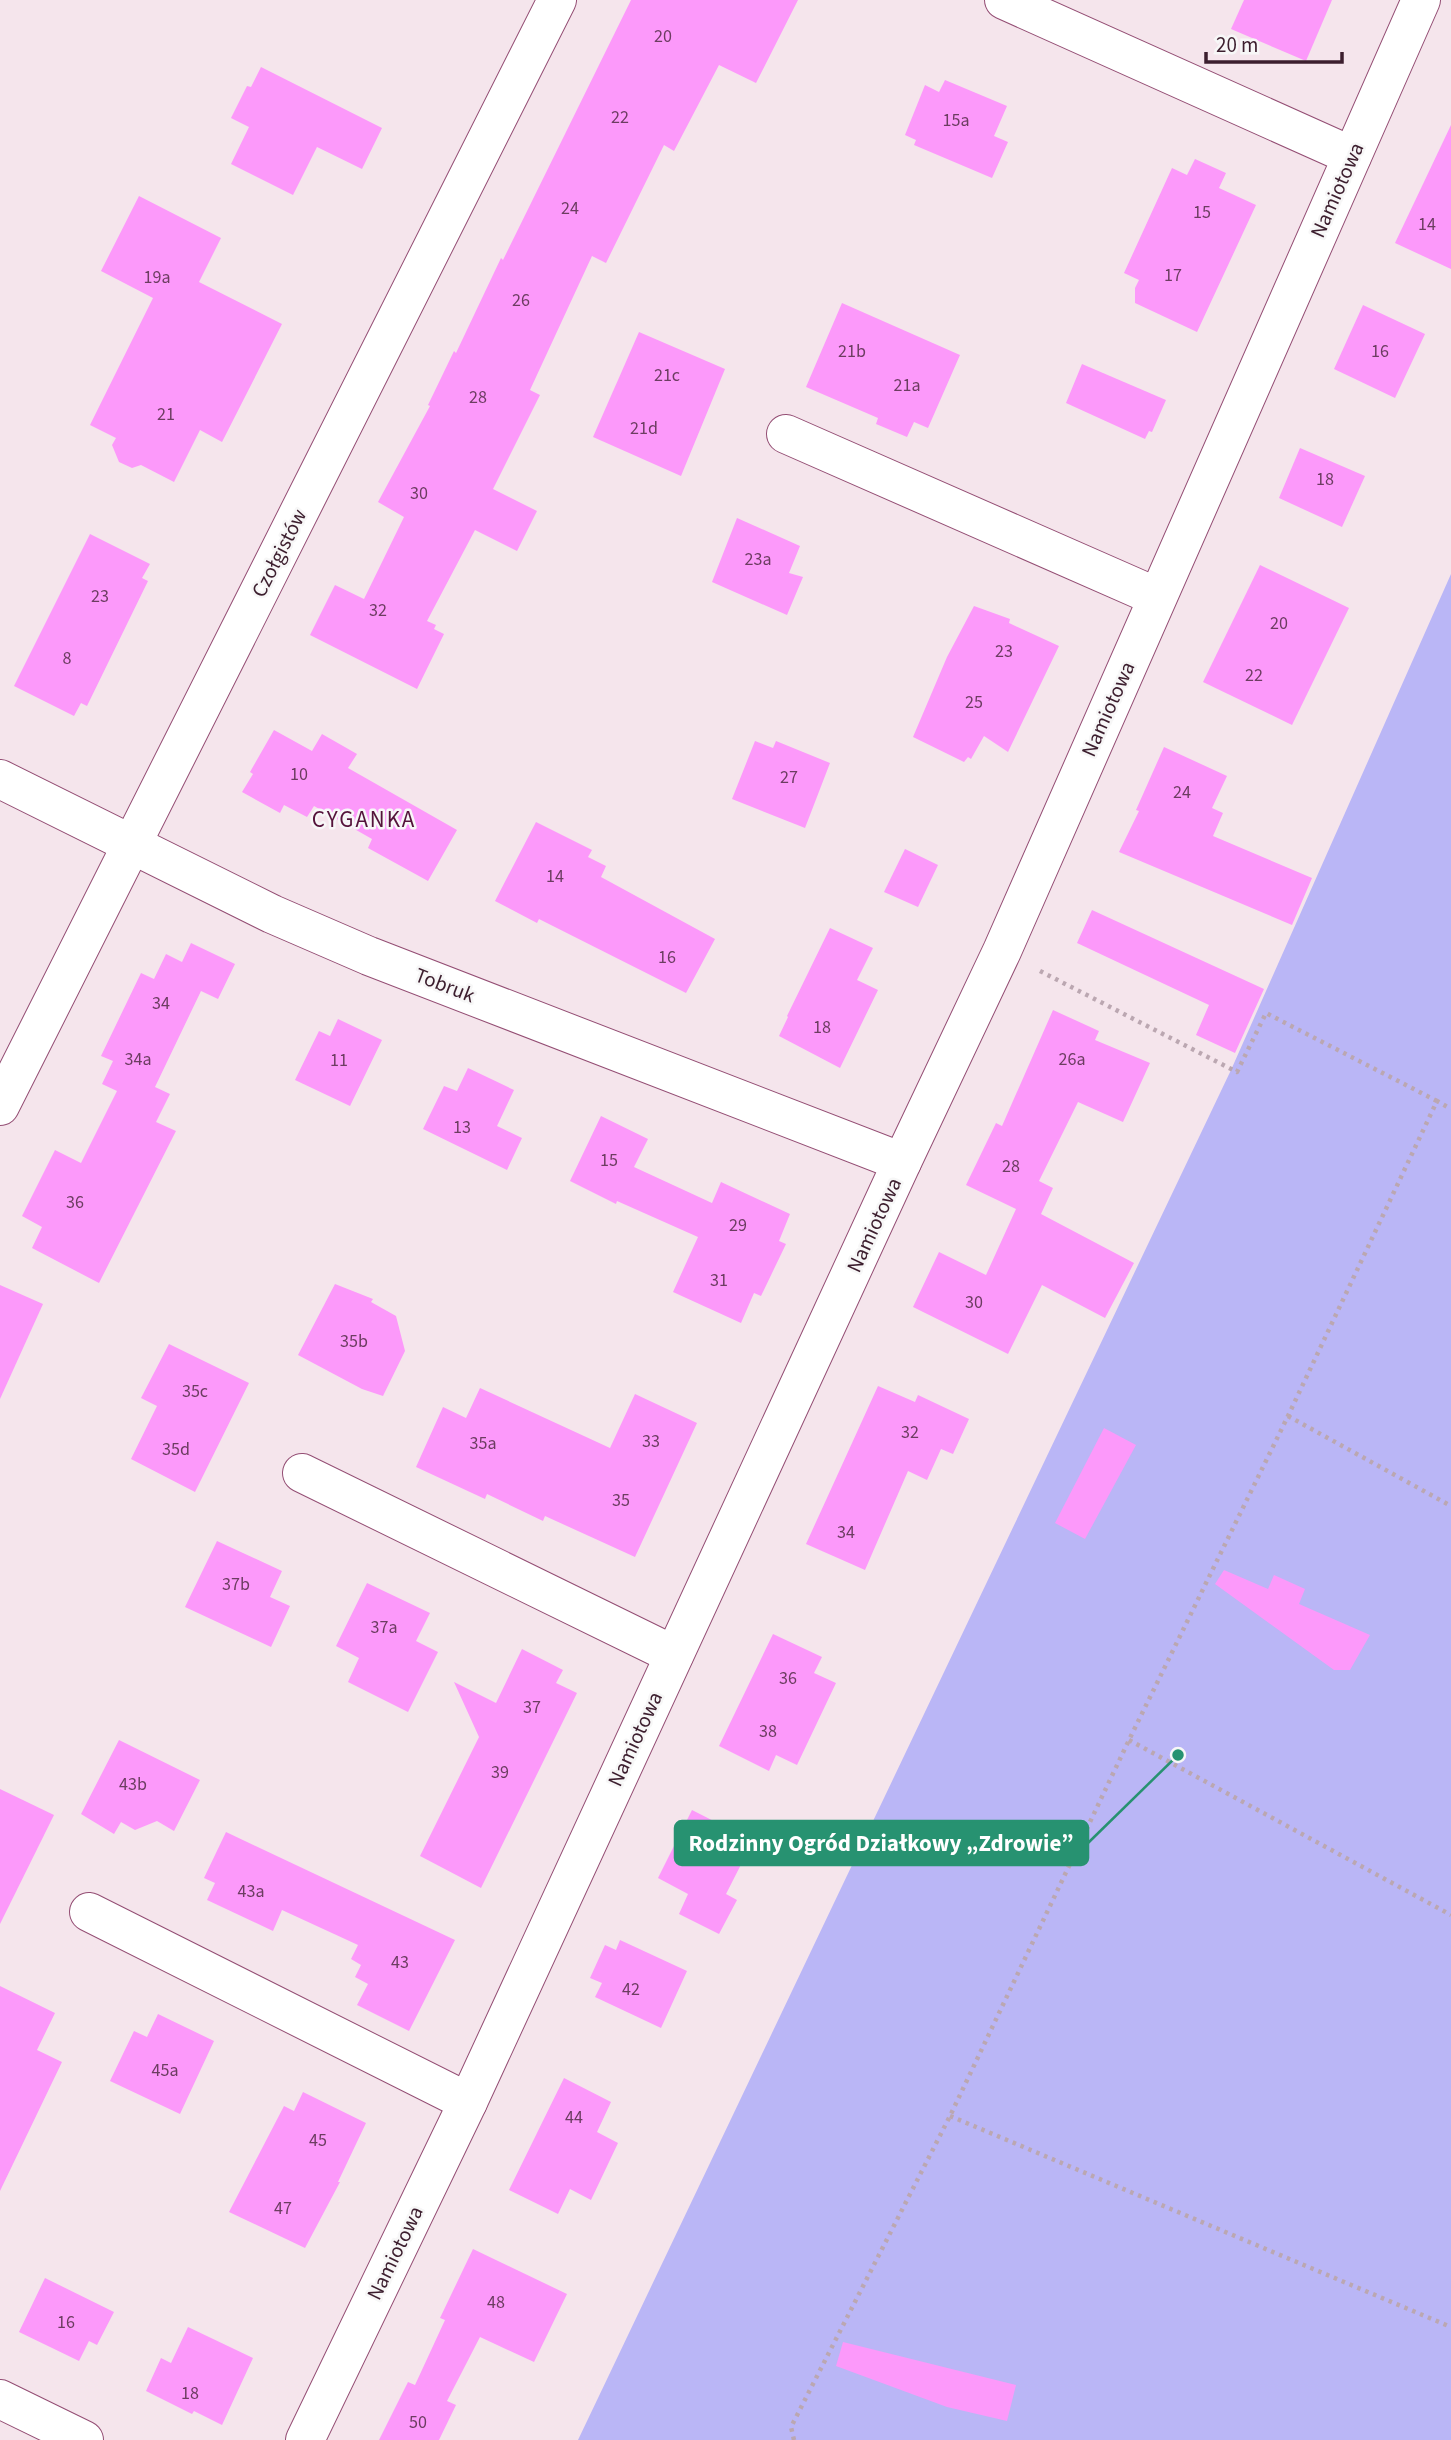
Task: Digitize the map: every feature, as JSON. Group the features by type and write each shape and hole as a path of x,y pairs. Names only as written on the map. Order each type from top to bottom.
{"street":[{"name":"Czołgistów","path":"0,1106 380,355 556,0"},
{"path":"1004,0 1353,156"},
{"name":"Namiotowa","path":"305,2440 468,2102 1002,951 1421,0"},
{"path":"786,434 1157,597"},
{"name":"Tobruk","path":"0,779 272,914 369,956 902,1162"},
{"path":"302,1473 674,1655"},
{"path":"89,1912 468,2102"},
{"path":"0,2399 84,2440"}],"path":[{"path":"1002,951 1237,1072 1266,1013 1451,1109"},
{"path":"794,2440 791,2427 950,2116 1437,1101"},
{"path":"1288,1416 1451,1506"},
{"path":"1129,1740 1451,1915"},
{"path":"950,2116 1451,2327"}],"shaded area":[{"path":"1451,574 1451,2440 578,2440 1231,1070"}],"building":[{"path":"631,0 798,0 756,83 719,65 674,151 664,145 606,263 592,256 530,390 540,395 493,489 537,511 517,551 475,530 427,621 436,625 434,629 444,634 417,689 310,635 335,585 364,599 404,517 378,502 430,406 428,405 454,351 456,353"},
{"path":"1244,0 1332,0 1306,61 1231,29"},
{"path":"261,67 382,128 362,169 317,147 293,195 231,164 249,127 231,118 247,86 251,87"},
{"path":"945,80 1007,106 994,136 1008,142 992,178 914,145 916,140 905,135 925,85 939,92"},
{"path":"1451,125 1451,269 1395,243"},
{"path":"1195,159 1226,173 1219,188 1256,205 1197,332 1135,303 1135,288 1139,280 1124,273 1172,168 1187,175"},
{"path":"139,196 221,238 199,282 282,324 222,442 200,430 174,482 141,465 132,468 119,462 112,445 116,438 90,425 153,298 101,271"},
{"path":"842,303 960,355 928,428 914,422 907,437 876,424 878,418 806,387"},
{"path":"1363,305 1425,334 1395,398 1334,369"},
{"path":"639,332 725,369 681,476 593,437"},
{"path":"1082,364 1166,400 1152,432 1149,431 1145,439 1066,403"},
{"path":"1300,448 1365,476 1342,527 1279,498"},
{"path":"737,518 800,546 789,573 803,577 787,615 712,582"},
{"path":"90,534 150,564 142,578 148,581 87,706 81,703 74,716 14,686"},
{"path":"1260,565 1349,608 1292,725 1203,682"},
{"path":"974,606 1010,619 1009,623 1059,646 1008,752 984,736 971,759 968,757 964,762 913,737 947,657"},
{"path":"274,730 312,751 322,734 357,754 348,768 457,830 428,881 368,848 372,839 314,806 307,817 284,805 280,813 242,792"},
{"path":"755,741 773,748 776,741 830,763 805,828 732,799"},
{"path":"1164,747 1227,776 1212,808 1223,813 1213,836 1312,878 1292,925 1119,852 1139,811 1136,810"},
{"path":"536,822 592,850 588,857 606,866 601,877 715,939 686,993 539,919 537,923 495,901"},
{"path":"905,849 938,865 918,907 884,892"},
{"path":"1092,910 1264,989 1235,1053 1196,1035 1209,1005 1077,943"},
{"path":"830,928 873,948 857,980 878,990 840,1068 779,1036"},
{"path":"191,943 235,964 218,999 201,991 155,1087 170,1094 156,1122 176,1131 99,1283 32,1248 42,1227 22,1216 55,1150 81,1163 117,1091 102,1084 113,1061 101,1056 141,973 154,979 166,954 182,962"},
{"path":"1053,1010 1099,1031 1095,1040 1150,1063 1123,1122 1078,1102 1039,1181 1053,1188 1041,1214 1134,1263 1105,1318 1042,1285 1008,1354 913,1307 939,1252 986,1275 1016,1209 966,1185 996,1123 1002,1126"},
{"path":"338,1019 382,1040 350,1106 295,1080 319,1031 330,1036"},
{"path":"468,1068 514,1090 497,1126 522,1138 507,1170 423,1129 444,1086 457,1091"},
{"path":"601,1116 648,1139 634,1167 712,1203 721,1182 790,1214 779,1241 786,1244 761,1296 754,1293 741,1323 673,1292 698,1237 617,1201 616,1204 570,1181"},
{"path":"335,1284 373,1299 371,1302 396,1316 405,1351 383,1396 362,1389 298,1355"},
{"path":"0,1285 43,1304 0,1399"},
{"path":"169,1344 249,1383 195,1492 131,1459 157,1406 141,1398"},
{"path":"878,1386 915,1402 918,1395 969,1419 953,1454 941,1449 927,1480 908,1471 865,1570 806,1544"},
{"path":"480,1388 610,1448 635,1394 697,1423 635,1557 545,1516 543,1521 487,1494 485,1499 416,1467 443,1407 466,1418"},
{"path":"1104,1428 1136,1445 1085,1539 1055,1523"},
{"path":"217,1541 282,1571 270,1597 290,1606 271,1647 185,1607"},
{"path":"1224,1570 1268,1589 1274,1575 1305,1589 1299,1604 1370,1635 1350,1670 1334,1670 1215,1584"},
{"path":"367,1583 430,1613 416,1641 438,1652 408,1712 348,1682 359,1658 336,1646"},
{"path":"773,1634 822,1657 814,1673 836,1683 797,1765 776,1755 769,1771 719,1746"},
{"path":"522,1649 563,1670 556,1683 577,1693 481,1888 420,1856 479,1737 454,1682 496,1703"},
{"path":"119,1740 200,1780 174,1831 157,1821 135,1830 121,1822 114,1834 81,1814"},
{"path":"0,1789 54,1815 0,1924"},
{"path":"692,1810 753,1841 726,1894 737,1900 719,1934 679,1914 688,1894 658,1878"},
{"path":"226,1832 455,1940 409,2031 357,2005 368,1984 355,1977 361,1965 351,1959 358,1945 282,1910 273,1931 207,1900 215,1883 204,1878"},
{"path":"620,1940 687,1971 661,2028 595,1997 602,1983 590,1978 605,1945 616,1950"},
{"path":"0,1986 55,2013 37,2050 62,2062 0,2191"},
{"path":"158,2014 214,2041 180,2114 110,2081 134,2031 147,2037"},
{"path":"564,2078 611,2102 597,2132 618,2143 591,2200 570,2189 558,2214 509,2190"},
{"path":"303,2092 366,2123 340,2182 305,2248 229,2212 284,2106 294,2111"},
{"path":"473,2249 567,2294 534,2362 480,2337 447,2401 456,2405 439,2440 379,2440 408,2382 415,2385 445,2320 440,2318"},
{"path":"45,2278 114,2312 97,2345 89,2341 79,2361 19,2332"},
{"path":"188,2327 253,2358 222,2425 194,2411 192,2414 146,2391 161,2358 171,2363"},
{"path":"843,2342 1016,2385 1007,2421 947,2407 836,2366"}],"place":[{"name":"Rodzinny Ogród Działkowy „Zdrowie”","path":"1178,1755"}],"district":[{"name":"CYGANKA","path":"364,819"}]}
